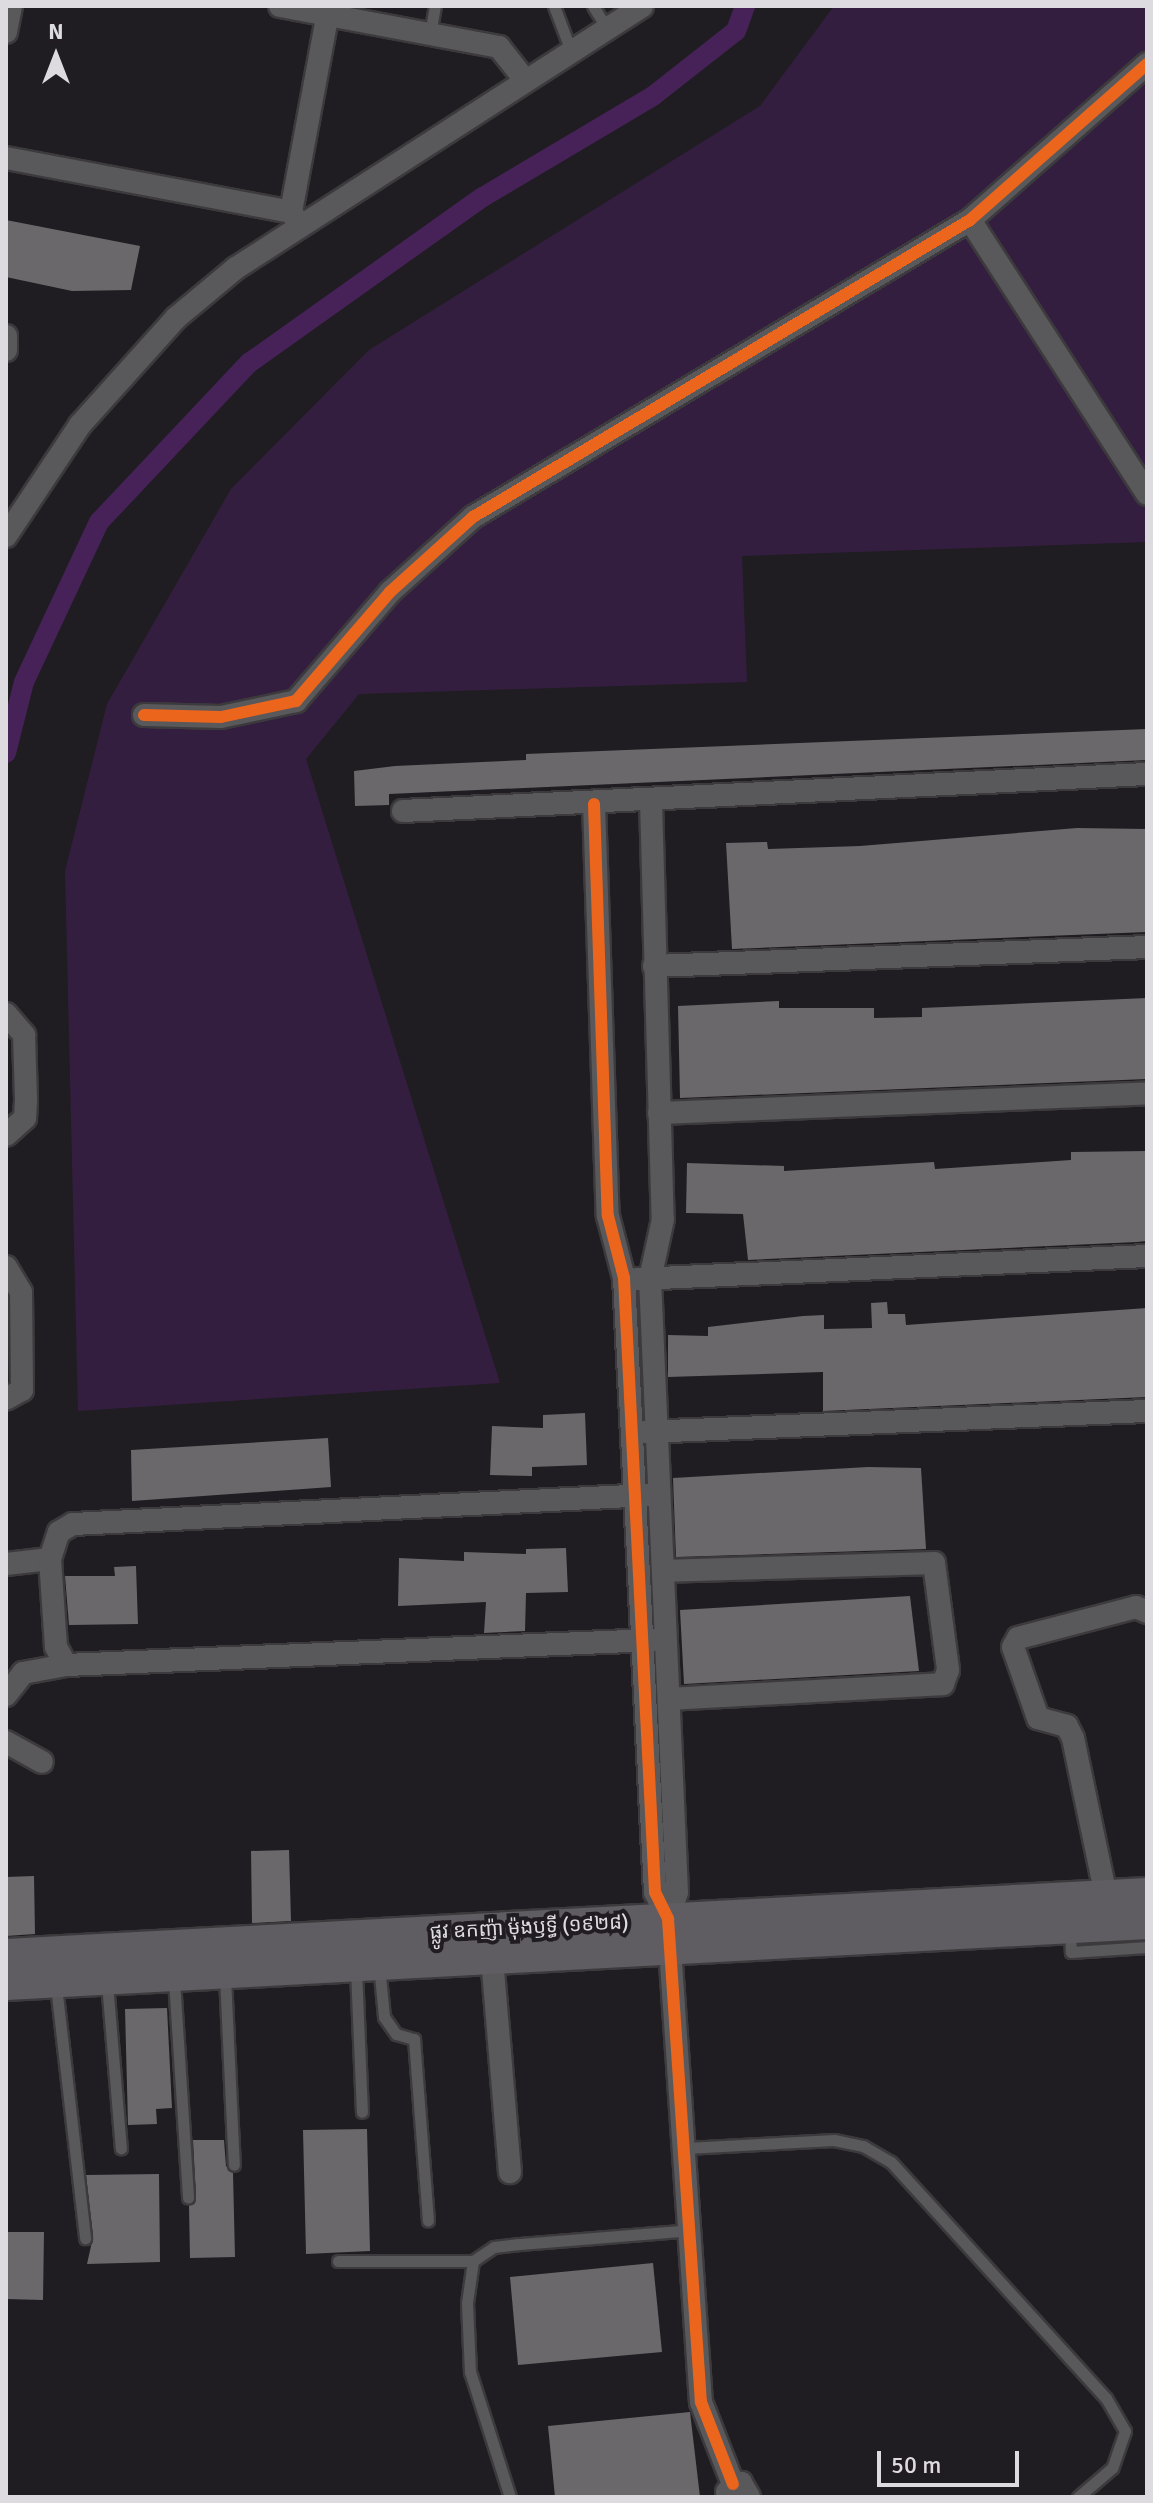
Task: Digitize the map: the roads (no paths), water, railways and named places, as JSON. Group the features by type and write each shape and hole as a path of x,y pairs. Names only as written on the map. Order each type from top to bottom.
{"main road":[{"name":"ផ្លូវ ឧកញ៉ា ម៉ុងឫទ្ធី (១៩២៨)","path":"6,1984 492,1958 669,1934 1070,1927 1135,1918"},
{"name":"ផ្លូវ ឧកញ៉ា ម៉ុងឫទ្ធី (១៩២៨)","path":"6,1955 1135,1918"}],"street":[{"path":"6,32 11,6"},
{"path":"280,6 328,10 499,47 525,80"},
{"path":"6,536 80,425 138,355 236,268 296,219 642,6"},
{"path":"296,219 328,10"},
{"path":"144,715 221,717 296,701 390,592 473,517 970,220 1147,64"},
{"path":"6,158 296,219"},
{"path":"970,220 1147,494"},
{"path":"6,336 6,350"},
{"path":"403,811 594,804 1147,774"},
{"path":"651,801 663,1219 650,1279 677,1892 669,1934"},
{"path":"594,804 608,1216 624,1278 655,1892 669,1934 693,2230 701,2402 737,2493"},
{"path":"654,966 1147,947"},
{"path":"6,1014 24,1035 26,1100 25,1118 6,1135"},
{"path":"659,1113 1147,1093"},
{"path":"624,1278 1147,1256"},
{"path":"6,1267 21,1292 22,1390 6,1399"},
{"path":"631,1433 1147,1411"},
{"path":"66,1665 56,1647 50,1559 59,1532 89,1520 660,1495"},
{"path":"6,1564 50,1559"},
{"path":"663,1571 934,1563 948,1670 943,1684 669,1699"},
{"path":"1135,1918 1073,1738 1067,1726 1038,1718 1013,1647 1018,1638 1136,1607 1147,1612"},
{"path":"6,1695 23,1673 66,1665 667,1640"},
{"path":"6,1742 42,1762"},
{"path":"492,1958 510,2172"}],"lane":[{"path":"430,34 435,6"},
{"path":"554,6 571,51"},
{"path":"593,6 607,28"},
{"path":"362,2112 367,1965"},
{"path":"367,1965 384,2017 396,2034 414,2039 428,2220"},
{"path":"225,1972 234,2165"},
{"path":"173,1975 188,2198"},
{"path":"106,1978 121,2148"},
{"path":"55,1981 85,2238"},
{"path":"686,2148 834,2140 863,2146 891,2162 1106,2398 1125,2431 1112,2468 1078,2497"},
{"path":"338,2261 473,2261 494,2247 693,2230"},
{"path":"473,2261 467,2303 470,2372 510,2497"}],"waterway":[{"path":"6,753 24,682 99,522 249,363 483,197 653,96 736,31 745,6"}]}
